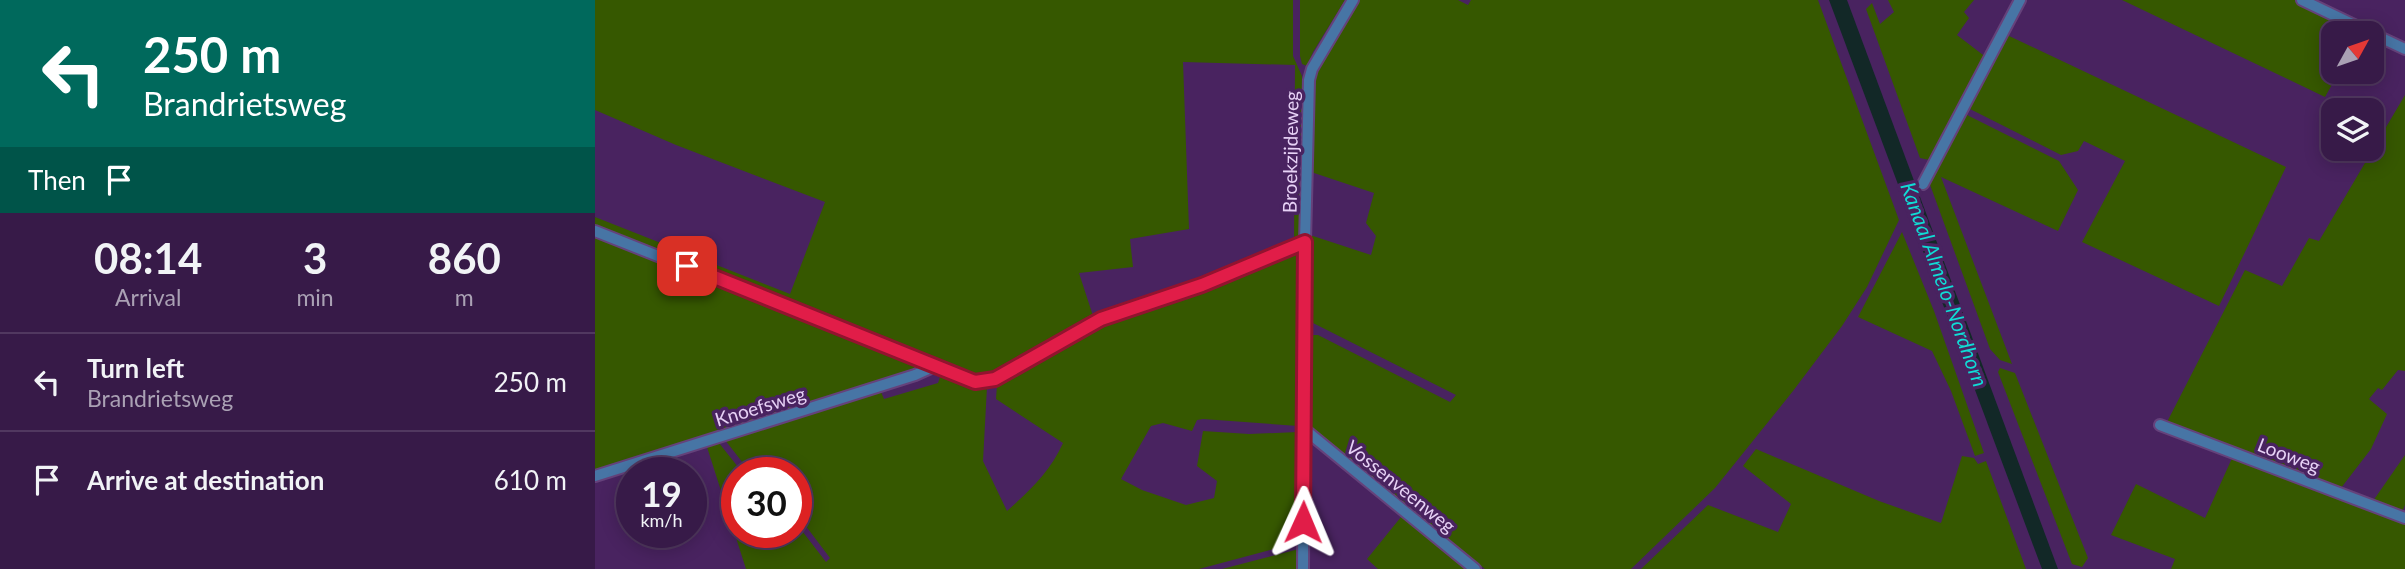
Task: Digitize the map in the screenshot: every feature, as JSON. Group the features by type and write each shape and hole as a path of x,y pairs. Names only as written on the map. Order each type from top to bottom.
{"street":[{"name":"Broekzijdeweg","path":"1303,569 1309,80 1353,0"},
{"path":"1923,184 2020,0"},
{"path":"2302,0 2346,21"},
{"path":"2384,39 2405,49"},
{"path":"595,231 975,382 995,379 1101,319 1202,285 1305,242"},
{"name":"Knoefsweg","path":"595,476 915,375 935,366"},
{"name":"Looweg","path":"2159,425 2405,518"},
{"name":"Vossenveenweg","path":"1304,429 1475,569"}],"green space":[{"path":"595,0 1293,0 1293,56 1302,76 1300,239 1294,243 1295,65 1183,62 1189,229 1130,239 1133,267 1079,273 1094,319 1005,370 977,381 595,227 595,217 790,294 825,202 676,145 595,110"},
{"path":"1300,0 1345,0 1307,66 1302,64 1300,56"},
{"path":"1355,0 1458,0 1468,5 1471,0 1818,0 1899,220 1867,287 1842,326 1793,391 1715,488 1631,569 1485,569 1310,426 1312,335 1318,335 1450,402 1456,395 1311,322 1310,235 1371,255 1376,236 1366,223 1374,193 1311,172 1311,86 1320,56"},
{"path":"1888,0 1974,0 1964,12 1969,18 1957,35 1987,58 1934,161 1920,158 1866,9 1872,3 1880,24 1894,12"},
{"path":"2122,0 2304,0 2340,21 2321,21 2321,84 2332,84 2325,97"},
{"path":"2007,35 2286,167 2219,306 2082,242 2125,161 2084,141 2078,151 2061,155 1968,108"},
{"path":"2405,95 2405,371 2398,370 2382,390 2378,388 2369,399 2387,414 2371,449 2341,488 2167,422 2245,270 2282,286 2309,238 2319,241 2366,161 2384,161 2384,131"},
{"path":"1965,114 2059,161 2078,190 2058,231 1941,177 2012,364 2000,360 1990,349 1929,182"},
{"path":"1902,232 1934,311 1984,453 1975,456 1951,391 1932,351 1858,317"},
{"path":"595,238 923,368 645,457 616,457 616,466 595,473"},
{"path":"1293,250 1302,251 1298,426 1203,419 1197,420 1192,431 1163,423 1151,426 1121,479 1142,490 1186,505 1214,498 1217,481 1197,466 1203,431 1249,434 1298,432 1302,434 1300,542 1199,569 746,569 739,548 812,548 812,544 826,562 830,558 812,534 812,457 738,457 725,440 881,392 884,399 938,383 941,374 977,388 987,387 983,461 1007,511 1046,472 1063,443 996,399 995,383 1114,318 1169,302"},
{"path":"2000,368 2015,373 2088,558 2082,567 2072,564 1998,372"},
{"path":"719,443 730,457 721,457 721,491 707,447"},
{"path":"1756,449 1879,501 1941,523 1962,456 1974,458 1978,464 1986,461 2026,569 1641,569 1708,505 1778,532 1791,504 1743,466"},
{"path":"2405,455 2405,505 2402,512 2373,501"},
{"path":"2233,456 2405,521 2405,569 2171,569 2175,559 2111,535 2136,484 2205,518"},
{"path":"1405,512 1475,569 1378,569 1367,559"},
{"path":"1299,549 1299,569 1222,569"}],"water":[{"name":"Kanaal Almelo-Nordhorn","path":"1829,0 1847,0 2058,569 2042,569"}],"route":[{"path":"687,266 975,382 995,379 1101,319 1202,285 1305,242 1303,522"}]}
